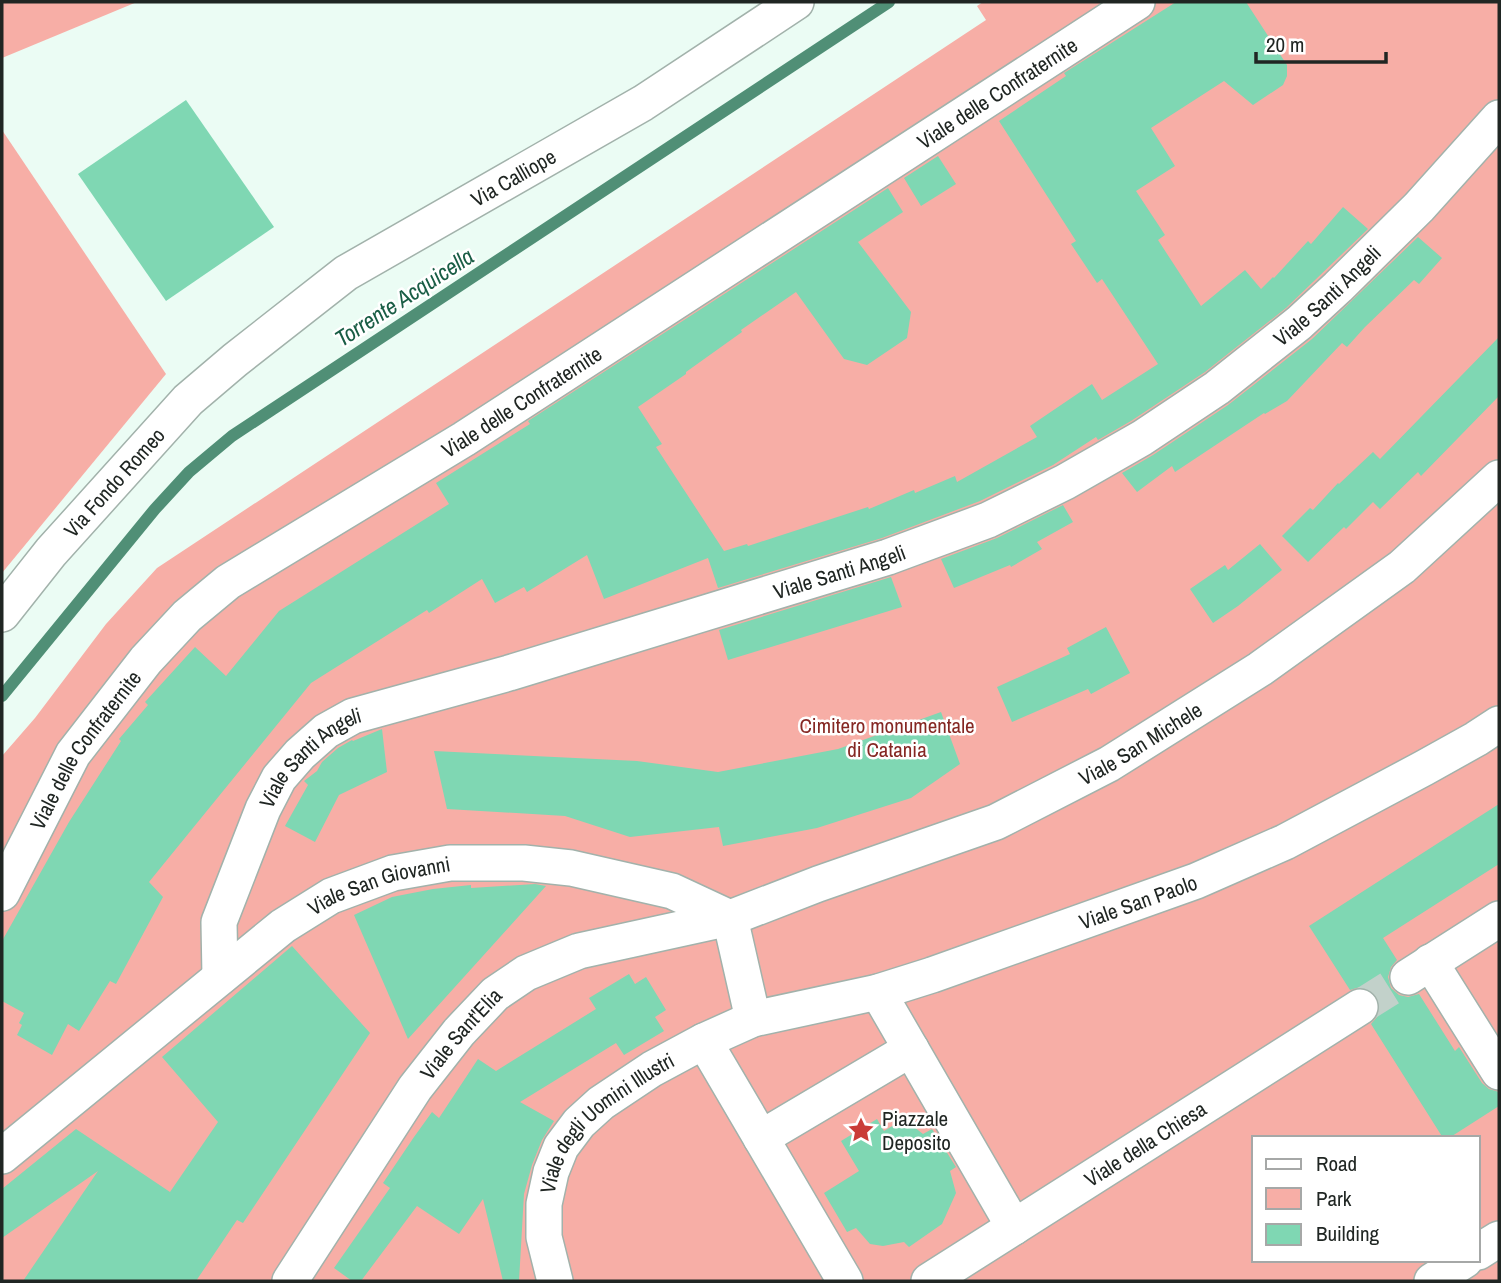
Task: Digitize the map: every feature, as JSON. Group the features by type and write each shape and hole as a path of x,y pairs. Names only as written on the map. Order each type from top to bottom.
{"street":[{"name":"Via Calliope","path":"235,360 346,273 643,103 796,2"},
{"name":"Viale delle Confraternite","path":"2,893 73,754 146,660 187,616 228,582 464,439 1138,2"},
{"name":"Viale Santi Angeli","path":"220,977 219,922 263,809 279,778 300,754 326,731 353,716 509,673 888,557 988,520 1065,482 1142,439 1217,388 1299,323 1419,207 1499,118"},
{"name":"Via Fondo Romeo","path":"2,614 51,552 188,400 235,360"},
{"name":"Viale San Michele","path":"730,918 818,884 996,822 1109,764 1260,669 1402,567 1499,478"},
{"name":"Viale San Paolo","path":"753,1019 878,992 1196,881 1285,842 1499,724"},
{"name":"Viale San Giovanni","path":"2,1156 283,926 331,896 393,873 450,863 524,863 571,868 672,891 730,918"},
{"path":"730,918 753,1019"},
{"name":"Viale Sant'Elia","path":"290,1281 415,1088 459,1032 495,994 526,973 579,951 730,918"},
{"path":"1499,919 1419,969 1499,1072"},
{"path":"878,992 1014,1227"},
{"name":"Viale della Chiesa","path":"939,1278 1014,1227 1360,1007"},
{"name":"Viale degli Uomini Illustri","path":"555,1281 544,1237 544,1204 551,1172 561,1147 579,1123 600,1103 652,1069 753,1019"},
{"path":"704,1041 845,1281"},
{"path":"761,1138 911,1049"},
{"path":"1480,1251 1499,1239"},
{"path":"1432,1281 1462,1262"}],"green space":[{"path":"2,2 137,2 2,58"},
{"name":"Cimitero monumentale di Catania","path":"983,2 1499,2 1499,1281 2,1281 2,756 35,718 106,624 157,568 986,20 977,6"},
{"path":"2,130 166,374 2,573"}],"building":[{"path":"1176,2 1246,2 1287,65 1287,76 1283,85 1253,105 1224,81 1151,128 1175,166 1136,191 1165,235 1158,240 1201,306 1245,270 1261,289 1308,241 1311,244 1343,207 1368,229 1286,308 1205,372 1098,440 1096,437 1053,465 980,501 882,538 718,588 708,558 604,599 587,555 527,592 524,587 495,603 482,579 429,613 427,610 311,683 149,882 163,897 116,984 110,981 79,1031 68,1024 52,1055 17,1035 24,1013 2,1001 2,941 69,822 121,741 119,739 148,705 145,702 195,647 226,676 279,611 449,504 436,483 888,188 903,212 858,242 911,312 907,338 867,365 844,359 796,292 638,407 662,444 656,447 724,551 747,544 748,546 868,507 869,509 955,476 957,482 1037,437 1030,426 1092,384 1102,400 1158,364 1102,279 1097,283 1071,244 1076,241 999,121 1066,76 1064,73"},
{"path":"186,100 274,227 166,301 78,174"},
{"path":"938,156 956,184 921,206 904,178"},
{"path":"1418,237 1442,258 1419,284 1414,280 1347,347 1342,343 1287,401 1264,413 1175,472 1172,466 1137,492 1122,473 1228,405 1312,339"},
{"path":"1499,337 1499,396 1421,476 1418,472 1380,509 1373,502 1308,562 1282,536 1373,452 1380,459"},
{"path":"1063,505 1073,522 1037,542 1042,549 1011,567 1010,565 954,588 941,559 997,538"},
{"path":"1260,544 1282,570 1213,623 1190,589 1225,565 1228,570"},
{"path":"891,577 902,607 728,660 719,630"},
{"path":"1106,627 1130,673 1091,694 1088,689 1012,722 997,687 1070,654 1067,648"},
{"path":"941,712 960,764 911,798 817,828 723,846 719,827 630,837 565,816 447,809 434,751 637,761 718,772 838,749"},
{"path":"382,729 387,772 339,795 315,842 285,826 308,785 304,781 317,771 322,762 352,740"},
{"path":"1499,804 1499,864 1383,938 1397,960 1388,977 1391,988 1399,995 1408,997 1419,994 1455,1051 1459,1047 1482,1083 1499,1092 1499,1106 1452,1136 1442,1136 1371,1024 1380,1007 1377,996 1360,987 1350,990 1309,926"},
{"path":"535,884 546,886 408,1039 354,915 392,897 433,889 471,885 471,888"},
{"path":"292,946 370,1033 243,1223 237,1220 196,1281 23,1281 98,1171 2,1238 2,1189 76,1129 170,1192 218,1122 162,1057"},
{"path":"629,974 635,984 646,977 666,1010 655,1017 664,1031 624,1055 616,1043 520,1102 554,1121 542,1140 524,1194 519,1281 503,1281 483,1199 459,1234 417,1206 361,1281 352,1281 334,1268 390,1188 383,1183 414,1137 432,1112 439,1118 478,1059 496,1071 596,1009 589,998"},
{"path":"877,1119 884,1131 904,1119 923,1134 932,1129 956,1167 950,1171 956,1193 942,1224 909,1247 904,1242 883,1246 870,1244 856,1228 847,1232 824,1193 859,1171 841,1141"}],"waterway":[{"name":"Torrente Acquicella","path":"2,696 155,509 189,472 232,436 889,2"}],"tunnel":[{"path":"1360,1007 1408,977"}],"place":[{"name":"Piazzale Deposito","path":"861,1130"}]}
